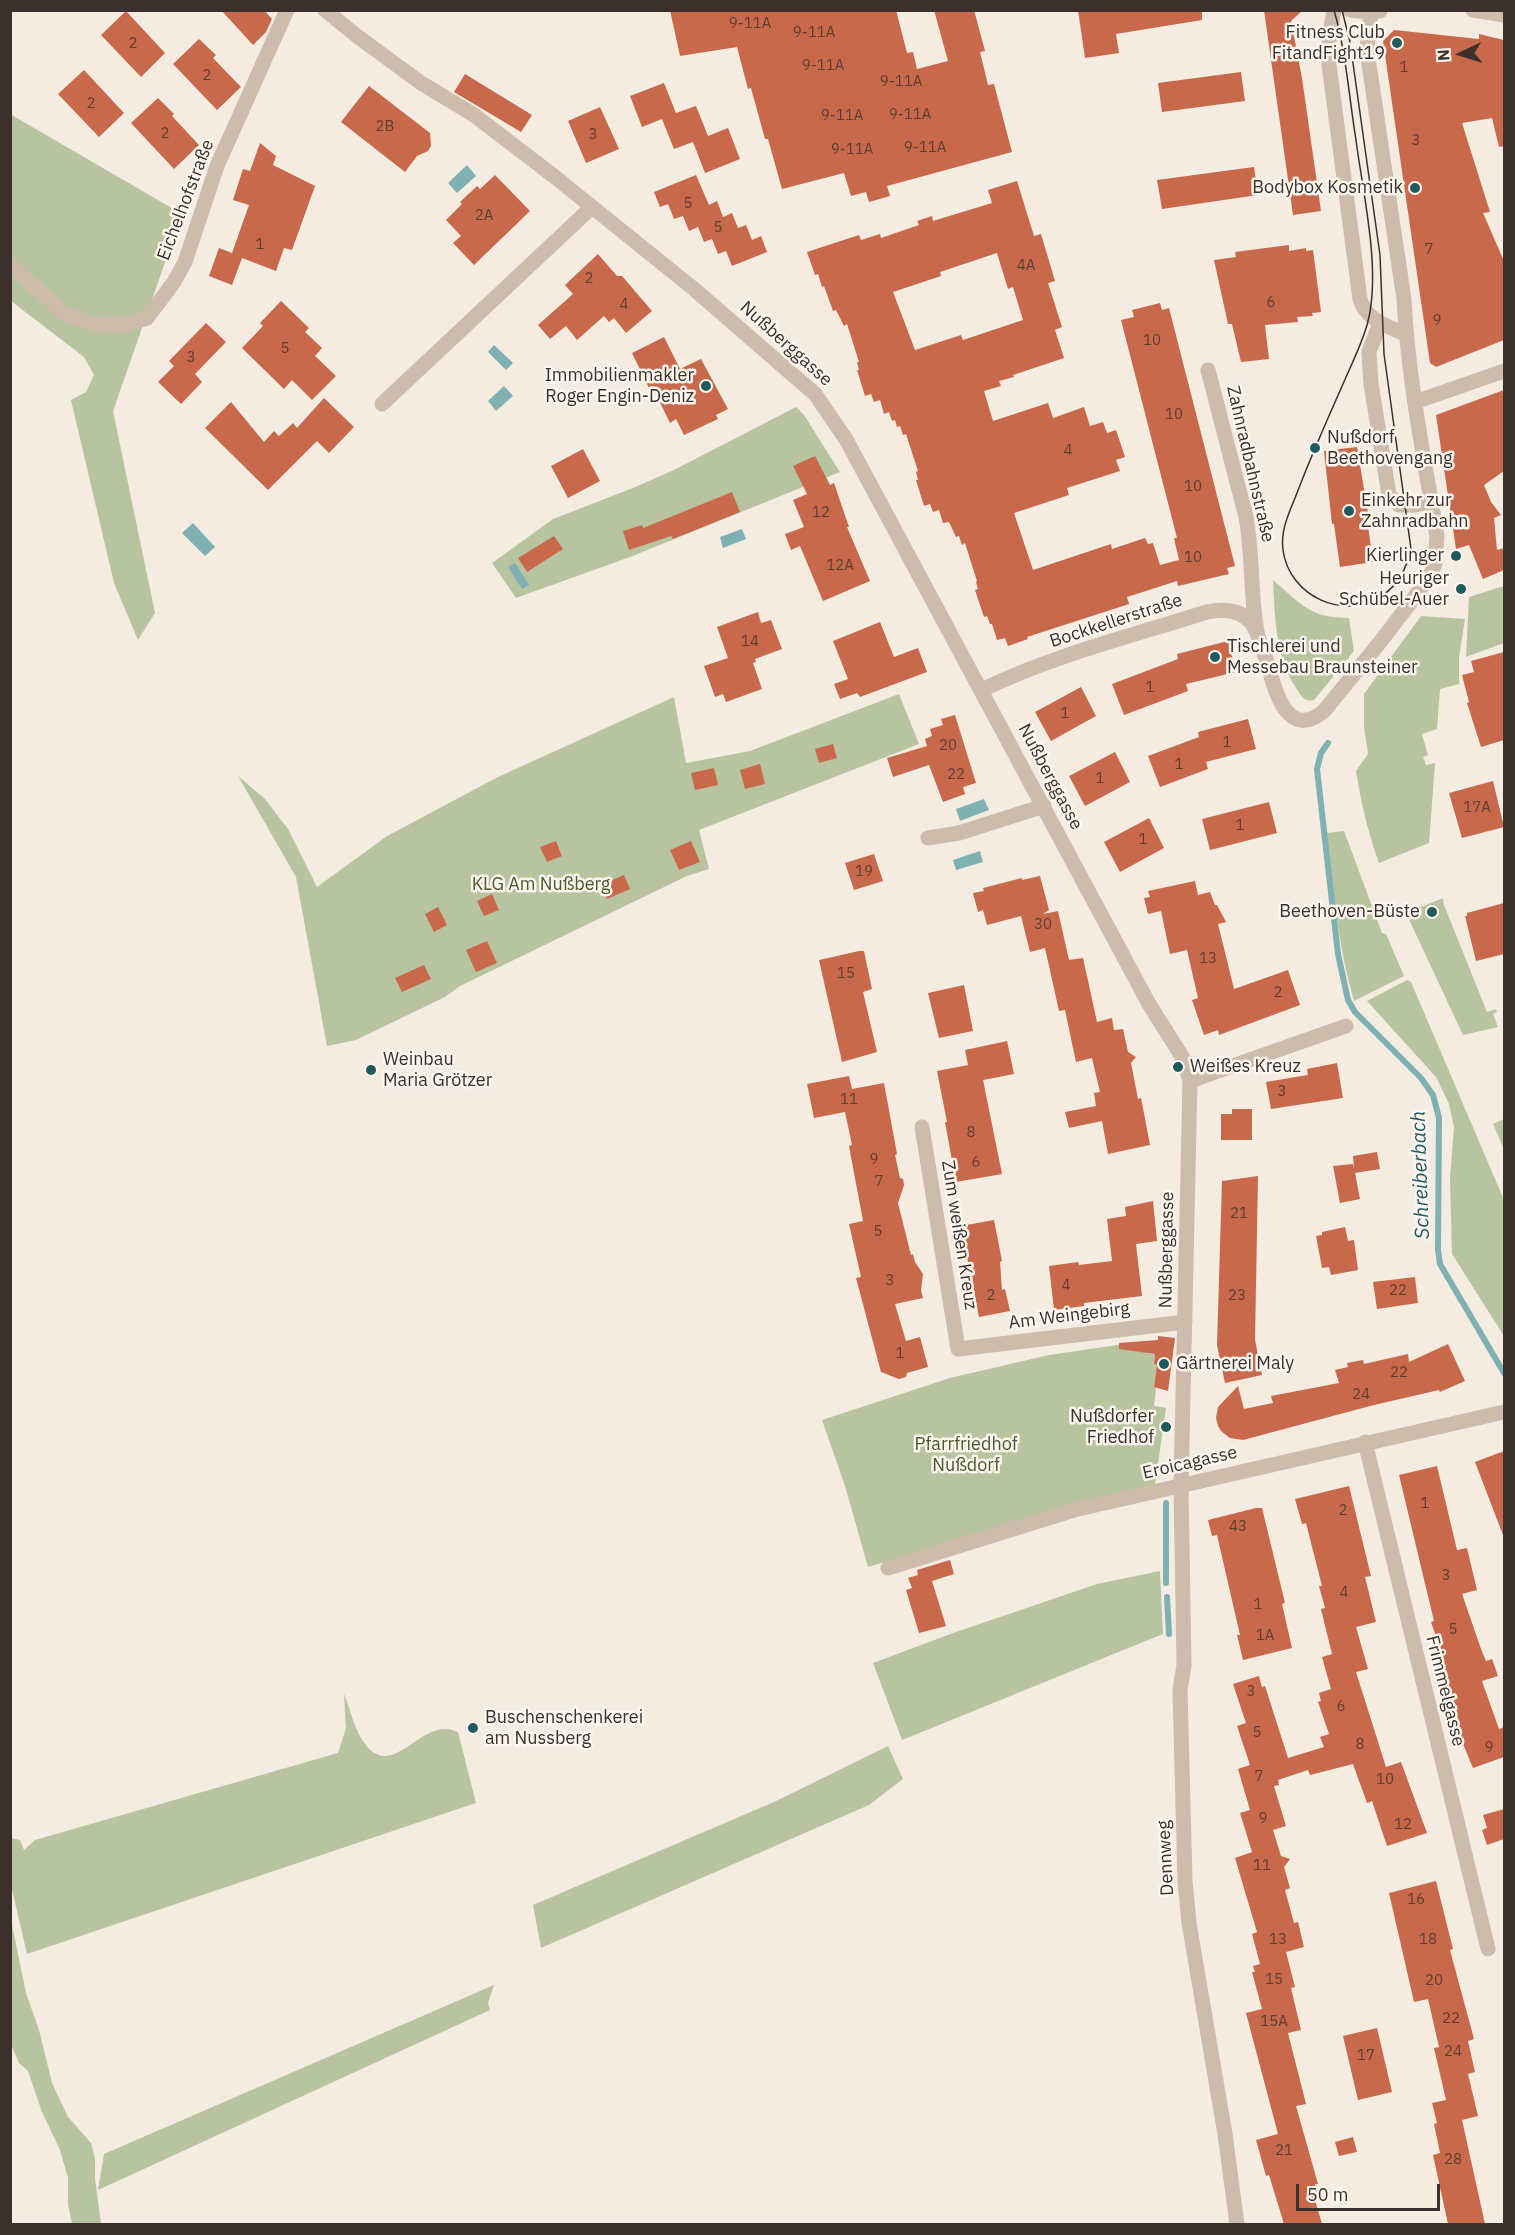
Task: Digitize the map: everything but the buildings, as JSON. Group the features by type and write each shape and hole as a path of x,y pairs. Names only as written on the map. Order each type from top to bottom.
{"street":[{"name":"Eichelhofstraße","path":"10,264 59,309 85,322 112,326 147,318 174,282 185,261 217,166 288,10"},
{"name":"Nußberggasse","path":"326,10 357,36 421,82 480,120 694,289 815,394 847,441 1149,1004 1183,1058 1190,1081 1181,1486"},
{"path":"1334,10 1329,40 1329,65 1363,307 1369,316 1405,334"},
{"path":"1350,10 1374,11"},
{"path":"1473,10 1504,15"},
{"name":"Zahnradbahnstraße","path":"1208,370 1246,517 1250,538 1257,633 1275,691 1283,706 1294,718 1302,721 1317,717 1381,641 1429,578 1438,549 1405,334 1404,299 1367,51 1374,11"},
{"path":"382,404 592,207"},
{"path":"1380,323 1369,352 1371,384 1389,495 1399,505 1416,505 1432,501"},
{"path":"1415,402 1504,371"},
{"name":"Bockkellerstraße","path":"982,690 1008,678 1096,647 1215,610 1242,613 1248,617 1257,633"},
{"path":"928,838 959,833 1044,806"},
{"path":"1190,1081 1346,1026"},
{"name":"Zum weißen Kreuz","path":"922,1127 958,1349"},
{"name":"Am Weingebirg","path":"958,1349 1185,1322"},
{"name":"Eroicagasse","path":"888,1568 1037,1520 1148,1492 1504,1412"},
{"name":"Frimmelgasse","path":"1365,1442 1488,1949"},
{"name":"Dennweg","path":"1181,1486 1184,1665 1180,1690 1185,1881 1195,1964 1216,2076 1237,2224"}],"green space":[{"path":"10,114 182,214 113,411 155,613 138,640 114,583 71,400 86,392 94,375 84,357 11,301"},
{"path":"796,407 804,415 840,472 630,557 516,598 492,563 553,519 674,470"},
{"path":"1273,580 1299,603 1315,612 1349,618 1354,651 1314,700 1301,696 1284,663 1277,636"},
{"path":"1504,586 1504,643 1466,657 1469,597"},
{"path":"1421,616 1465,619 1459,657 1459,684 1440,689 1437,729 1422,734 1428,755 1423,757 1426,765 1435,763 1429,843 1379,863 1365,817 1356,771 1368,754 1364,727 1364,694"},
{"name":"KLG Am Nußberg","path":"899,694 919,744 699,830 709,869 687,876 460,986 445,997 356,1040 327,1046 296,877 238,776 265,799 288,829 317,887 387,836 498,777 674,697 686,763 750,751"},
{"path":"1344,831 1382,933 1386,934 1404,976 1354,1001 1340,939 1327,833"},
{"path":"1443,898 1487,1012 1496,1009 1497,1012 1493,1014 1498,1027 1463,1035 1406,913"},
{"path":"1407,980 1411,982 1504,1200 1504,1336 1452,1254 1450,1179 1454,1127 1449,1104 1436,1077 1367,1001"},
{"path":"1504,1119 1504,1149 1493,1124"},
{"name":"Pfarrfriedhof Nußdorf","path":"1145,1341 1146,1353 1155,1354 1154,1364 1157,1365 1154,1406 1166,1408 1155,1485 1012,1523 868,1567 845,1486 822,1420 950,1378 1049,1355"},
{"path":"1160,1571 1163,1634 902,1740 873,1663 1097,1584"},
{"path":"344,1694 361,1738 373,1752 384,1756 395,1754 431,1732 444,1729 458,1732 476,1803 27,1954 11,1885 11,1838 20,1840 24,1850 35,1840 338,1753 346,1728"},
{"path":"888,1746 903,1779 869,1805 541,1948 533,1905 774,1802"},
{"path":"10,1915 26,1993 39,2030 52,2083 68,2117 91,2143 95,2159 95,2179 101,2224 72,2224 68,2204 68,2178 60,2150 42,2112 28,2071 19,2063 11,2044"},
{"path":"494,1985 488,2003 490,2010 98,2190 104,2154"}],"water":[{"path":"467,165 476,176 457,193 448,183"},
{"path":"494,345 513,363 506,370 488,352"},
{"path":"504,386 513,396 496,411 488,401"},
{"path":"193,523 215,547 205,556 182,533"},
{"path":"742,529 746,539 723,548 720,537"},
{"path":"515,563 529,585 522,589 508,567"},
{"path":"984,799 989,810 960,821 956,809"},
{"path":"980,851 983,862 956,870 953,860"}],"waterway":[{"name":"Schreiberbach","path":"1328,743 1321,753 1317,769 1338,954 1348,1000 1355,1012 1421,1078 1433,1095 1439,1118 1438,1250 1440,1264 1504,1373"},
{"path":"1166,1503 1166,1583"},
{"path":"1167,1597 1169,1634"}],"tram line":[{"path":"1334,10 1344,58 1370,233 1373,281 1371,304 1362,340 1313,452 1284,528 1282,543 1287,566 1307,592 1336,605 1352,606 1368,603 1389,591 1402,575 1411,549 1384,354 1380,255 1350,42 1342,10"}],"place":[{"name":"Fitness Club FitandFight19","path":"1397,43"},
{"name":"Bodybox Kosmetik","path":"1415,188"},
{"name":"Immobilienmakler Roger Engin-Deniz","path":"706,386"},
{"name":"Nußdorf Beethovengang","path":"1315,448"},
{"name":"Einkehr zur Zahnradbahn","path":"1349,511"},
{"name":"Kierlinger","path":"1456,556"},
{"name":"Heuriger Schübel-Auer","path":"1461,589"},
{"name":"Tischlerei und Messebau Braunsteiner","path":"1215,657"},
{"name":"Beethoven-Büste","path":"1432,912"},
{"name":"Weißes Kreuz","path":"1178,1067"},
{"name":"Weinbau Maria Grötzer","path":"371,1070"},
{"name":"Gärtnerei Maly","path":"1164,1364"},
{"name":"Nußdorfer Friedhof","path":"1166,1427"},
{"name":"Buschenschenkerei am Nussberg","path":"473,1728"}]}
